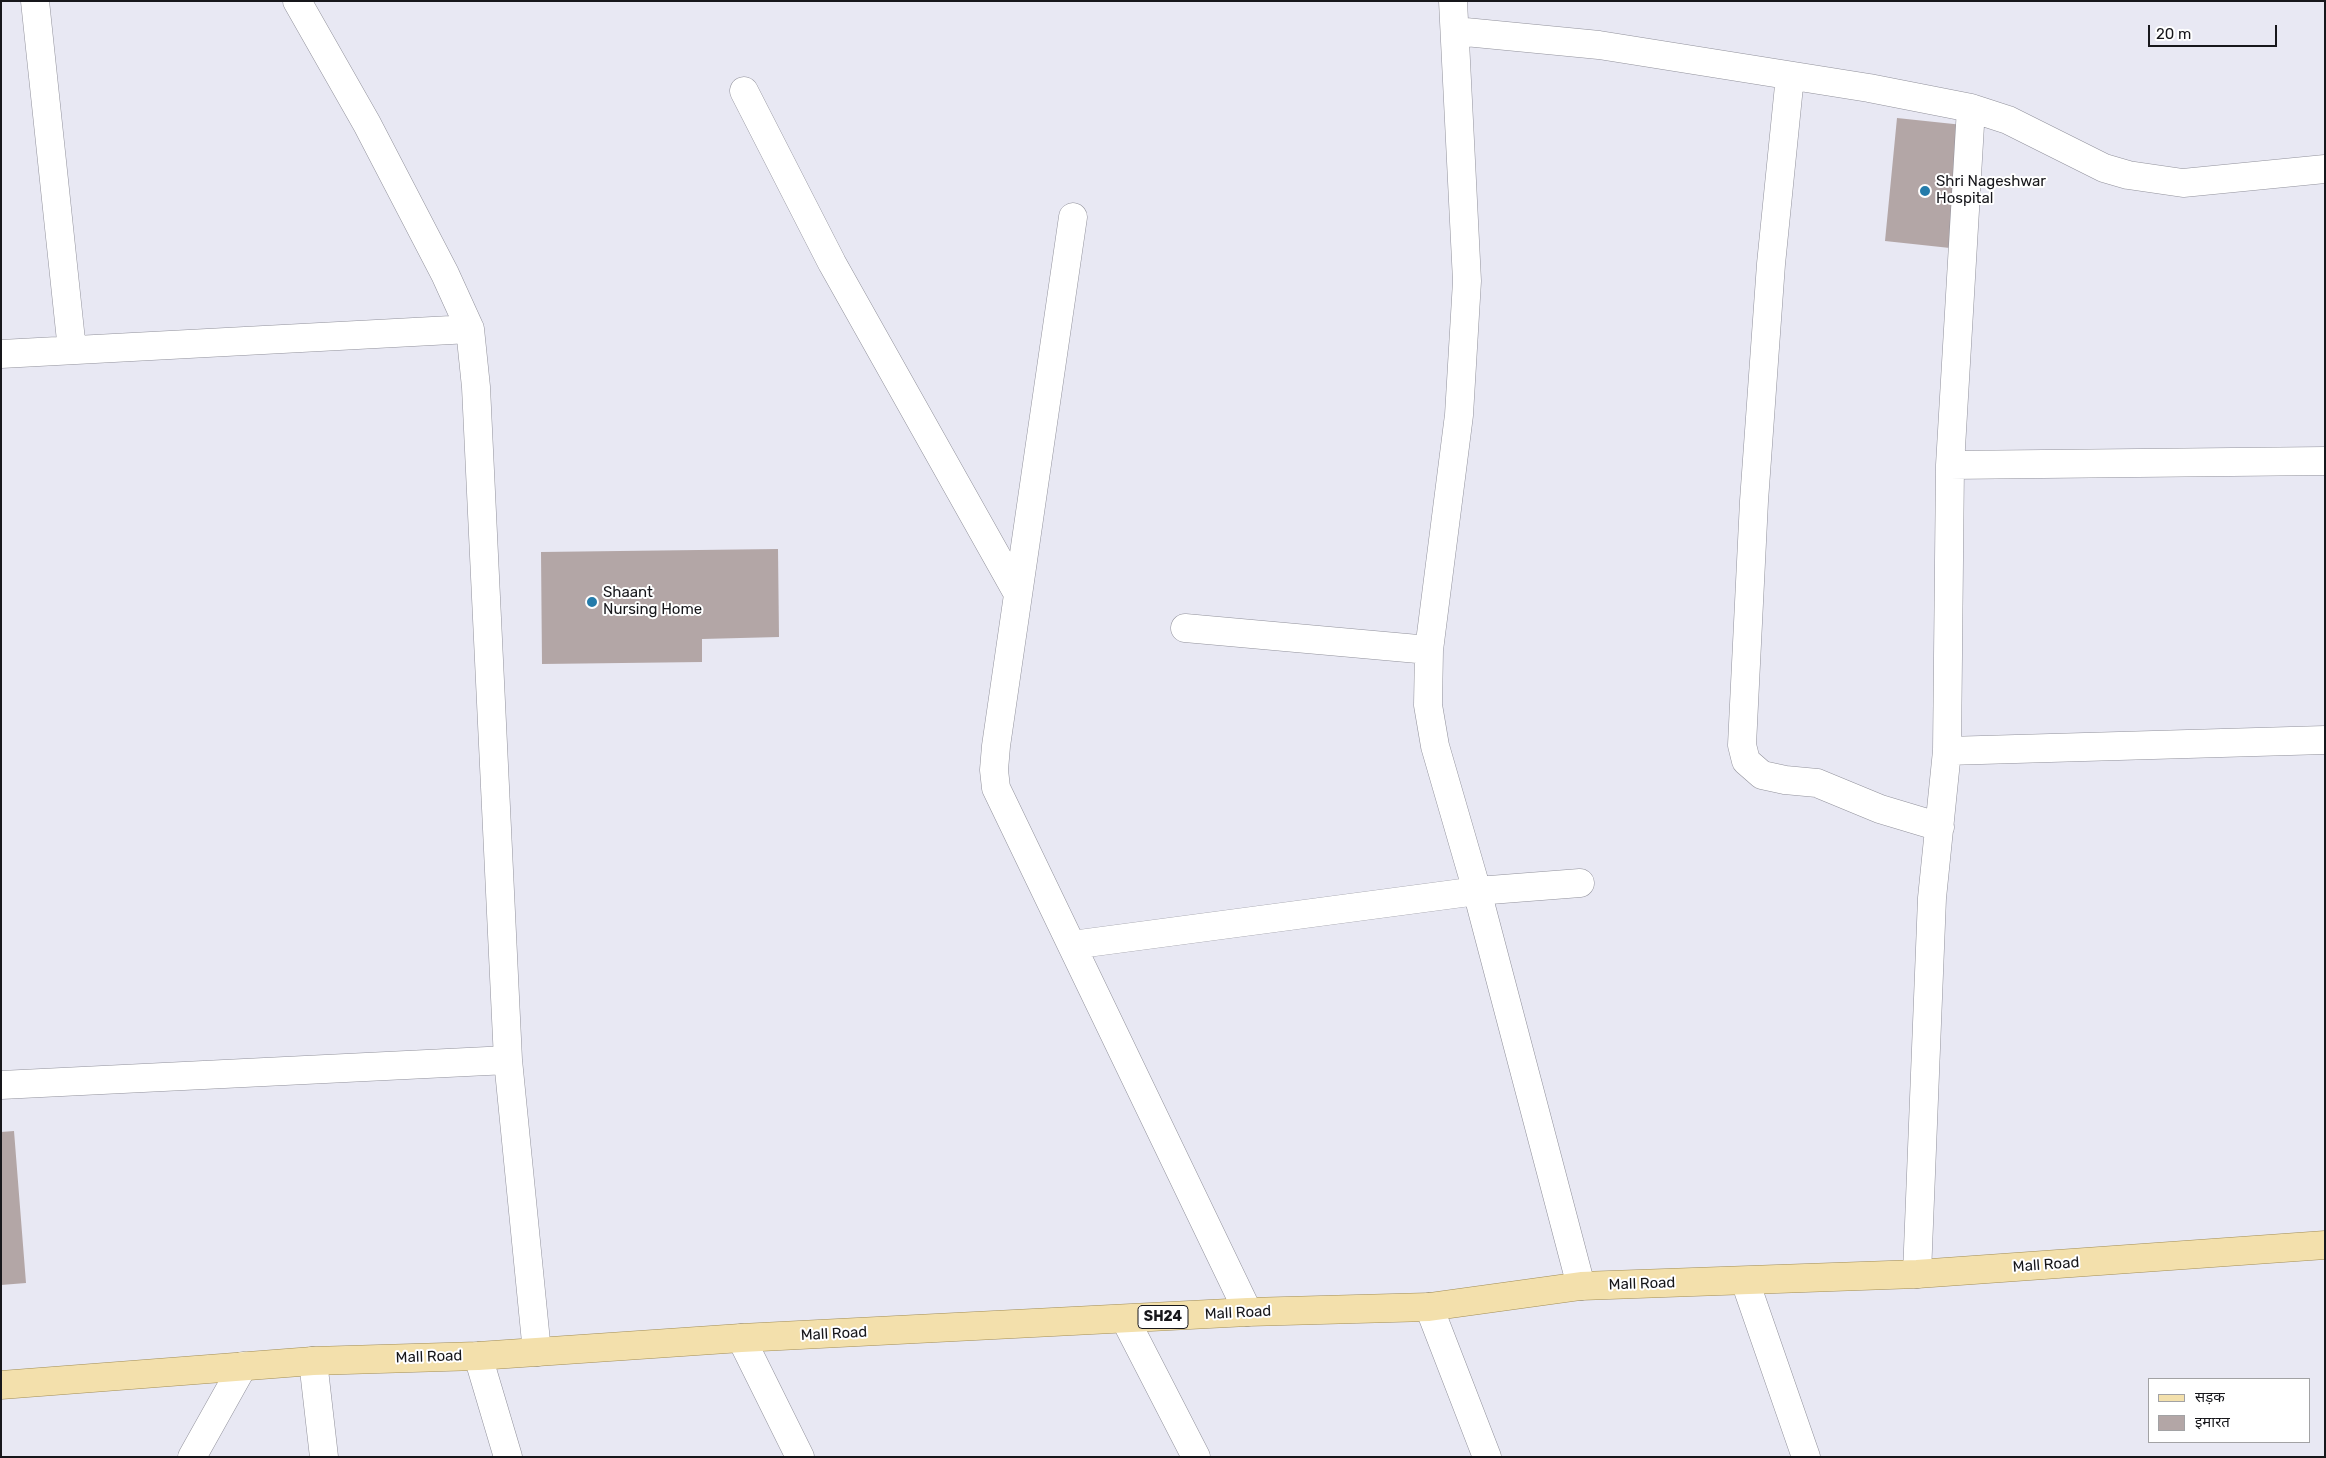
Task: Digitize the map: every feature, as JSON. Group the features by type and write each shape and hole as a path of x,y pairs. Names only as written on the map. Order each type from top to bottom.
{"main road":[{"name":"Mall Road","path":"1,1385 313,1361 478,1356 742,1338 1248,1312 1428,1307 1581,1286 1917,1274 2325,1246"}],"street":[{"path":"34,1 72,350"},
{"path":"298,1 367,124 445,274 470,329 476,387 508,1060 537,1352"},
{"path":"1453,1 1468,281 1458,415 1429,650 1428,705 1435,746 1477,891 1581,1286"},
{"path":"1455,31 1599,45 1971,108 2008,120 2104,168 2183,183 2325,169"},
{"path":"1790,76 1771,264 1754,502 1742,745 1746,761 1762,775 1785,780 1817,783 1880,809 1940,827"},
{"path":"744,91 832,263 1018,594"},
{"path":"1917,1274 1932,898 1947,751 1950,465 1971,108"},
{"path":"1073,216 996,746 994,770 996,788 1248,1312"},
{"path":"1,354 470,329"},
{"path":"1950,465 2325,461"},
{"path":"1185,628 1429,650"},
{"path":"1947,751 2325,740"},
{"path":"1072,945 1477,891 1580,882"},
{"path":"1,1085 508,1060"},
{"path":"1744,1281 1806,1457"},
{"path":"1428,1307 1487,1457"},
{"path":"1125,1319 1196,1457"},
{"path":"742,1338 800,1457"},
{"path":"478,1356 508,1457"},
{"path":"313,1361 324,1457"},
{"path":"192,1457 243,1366"}],"building":[{"path":"1897,118 1963,125 1950,248 1885,241"},
{"path":"778,549 779,637 702,639 702,662 542,664 541,552"},
{"path":"14,1131 26,1283 1,1285 1,1132"}],"place":[{"name":"Shri Nageshwar Hospital","path":"1925,191"},
{"name":"Shaant Nursing Home","path":"592,602"}]}
